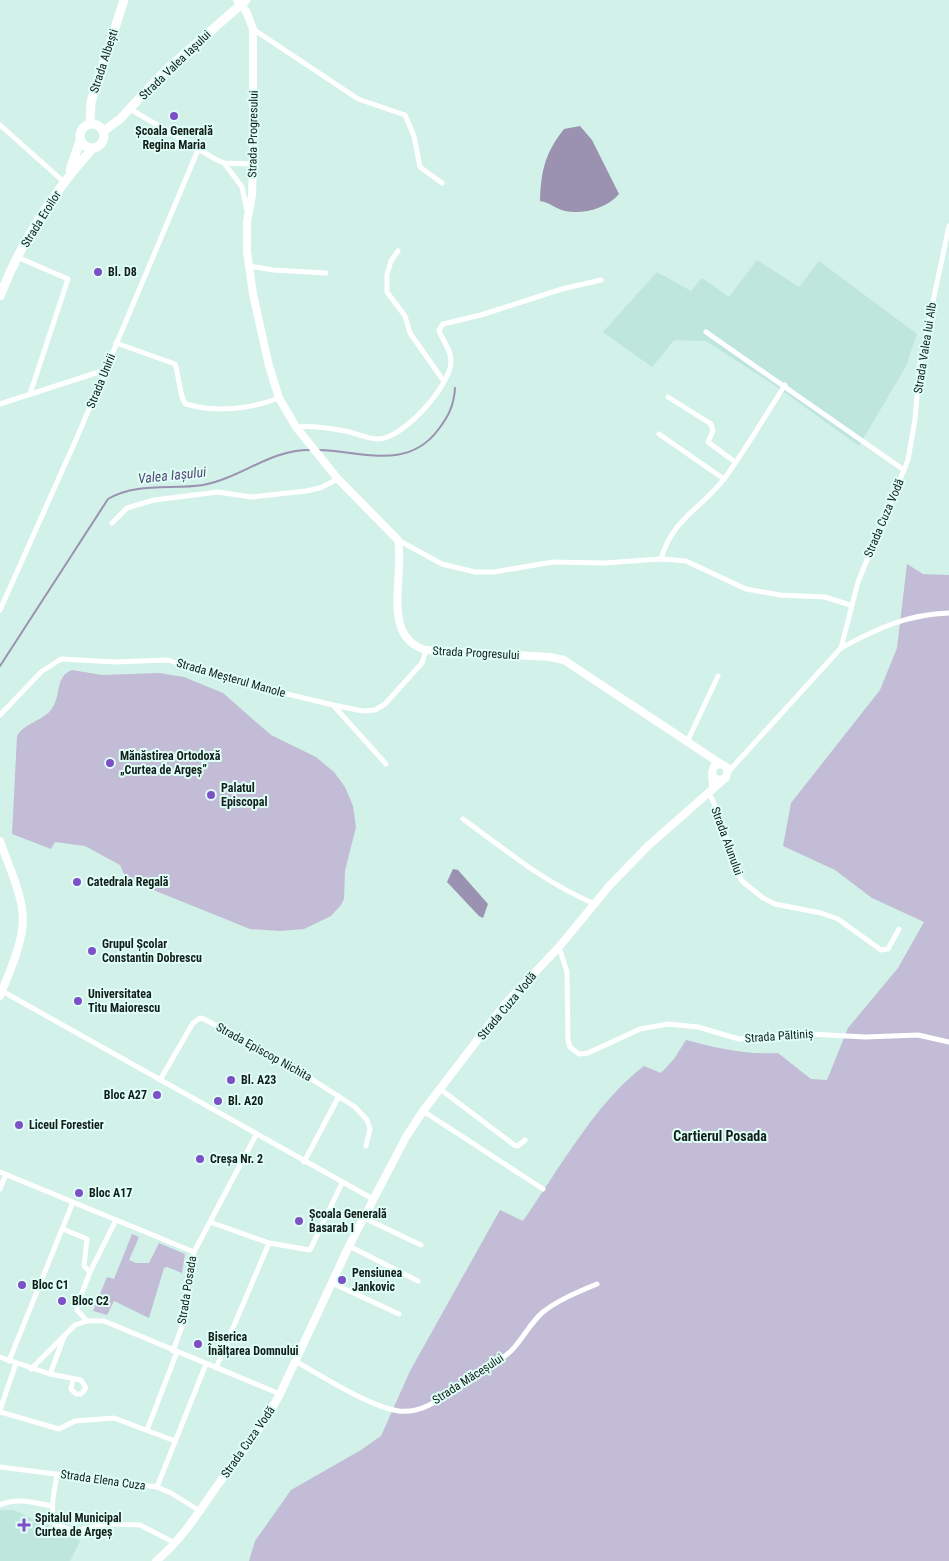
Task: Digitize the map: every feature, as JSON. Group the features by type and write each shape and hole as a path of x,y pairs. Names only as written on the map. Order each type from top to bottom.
{"main road":[{"name":"Strada Albești","path":"66,179 80,141 81,130 90,123 91,102 124,0"},
{"name":"Strada Valea Iașului","path":"104,131 113,126 161,75 242,1"},
{"path":"80,141 85,146 93,148 103,142 104,131 98,125 90,123"},
{"name":"Strada Eroilor","path":"0,296 17,257 66,179 93,148"}],"street":[{"name":"Strada Progresului","path":"242,1 253,30 253,164 252,195 247,222 249,266 269,366 279,398 296,427 338,479 393,532 398,540 400,550 399,625 408,642 426,650 550,657 564,660 725,767"},
{"path":"253,30 358,99 405,115 414,136 420,167 442,183"},
{"path":"130,109 198,150 224,162 253,164"},
{"path":"0,125 66,179"},
{"name":"Strada Unirii","path":"0,610 105,370 198,150"},
{"path":"224,162 242,187 247,222"},
{"name":"Strada Valea lui Alb","path":"904,470 915,419 920,362 949,226"},
{"path":"398,251 390,261 386,275 388,292 405,316 410,333 444,380"},
{"path":"17,257 68,279 30,394"},
{"path":"249,266 273,270 326,272"},
{"path":"296,427 307,426 345,431 374,438 393,436 422,411 444,380 451,362 439,330 443,324 481,316 562,289 601,280"},
{"name":"Strada Cuza Vodă","path":"162,1560 258,1432 280,1394 373,1199 406,1137 423,1111 505,1004 559,948 595,904 649,845 723,780 725,767 736,762 800,695 841,648 850,605 867,557 904,470 785,385 706,332"},
{"path":"116,343 175,364 181,384 181,398 186,404 235,409 263,404 279,398"},
{"path":"0,404 105,370"},
{"path":"662,559 665,545 674,529 724,479 785,385"},
{"path":"668,397 711,424 713,430 708,442 735,462"},
{"path":"659,434 724,479"},
{"path":"112,523 127,508 154,500 218,492 250,497 306,491 320,488 338,479"},
{"path":"398,540 442,564 476,572 494,572 553,562 604,563 662,559 694,563 746,588 786,596 825,597 850,605"},
{"path":"841,648 902,619 925,614 949,613"},
{"name":"Strada Meșterul Manole","path":"0,715 41,672 61,659 115,662 168,660 225,679 363,711 380,708 424,661 426,650"},
{"path":"687,742 718,676"},
{"path":"333,705 386,764"},
{"name":"Strada Progresului","path":"706,756 713,773"},
{"path":"713,773 725,767"},
{"path":"713,773 723,780"},
{"path":"711,790 713,773"},
{"name":"Strada Alunului","path":"711,790 738,876 763,898 783,907 815,912 838,919 869,944 884,951 888,949 899,929"},
{"path":"463,819 539,876 595,904"},
{"path":"0,841 16,887 23,920 21,937 1,993 373,1199"},
{"name":"Strada Păltiniș","path":"559,948 568,972 568,1040 570,1047 579,1054 588,1054 640,1029 668,1024 698,1027 740,1039 810,1034 865,1037 918,1035 949,1042"},
{"name":"Strada Episcop Nichita","path":"160,1080 193,1023 200,1018 296,1069 355,1106 367,1120 370,1135 366,1146"},
{"path":"440,1089 514,1145 518,1146 525,1140"},
{"path":"304,1162 339,1096"},
{"path":"423,1111 543,1189"},
{"path":"194,1252 256,1135"},
{"name":"Strada Posada","path":"0,1189 3,1173 194,1252 188,1275 186,1315 175,1352"},
{"path":"210,1222 268,1242 312,1249 342,1183"},
{"path":"9,1361 73,1202"},
{"path":"364,1218 421,1245"},
{"path":"87,1321 77,1310 77,1306 90,1272 116,1220"},
{"path":"63,1229 87,1239 84,1266 90,1272"},
{"path":"216,1368 268,1242"},
{"path":"349,1246 418,1281"},
{"path":"332,1283 399,1314"},
{"name":"Strada Măceșului","path":"295,1362 368,1400 391,1409 410,1410 424,1407 444,1397 502,1358 517,1344 537,1318 550,1307 596,1284"},
{"path":"31,1369 76,1325 87,1321 104,1321 280,1394"},
{"path":"50,1374 65,1335"},
{"path":"147,1430 175,1352"},
{"path":"0,1357 31,1369 73,1380"},
{"path":"16,1364 0,1411 54,1429 62,1429 75,1421 100,1421 109,1418 175,1441"},
{"path":"157,1487 206,1364"},
{"name":"Strada Elena Cuza","path":"0,1467 157,1487 171,1493 200,1511"},
{"path":"57,1474 52,1506 52,1516 55,1524 73,1531 108,1524 133,1524 145,1526 175,1543"},
{"path":"0,1505 9,1501 19,1501 52,1506"}],"shaded area":[{"path":"580,126 592,140 619,194 602,207 572,212 540,201 541,190 545,163 552,146 564,129"},
{"path":"757,260 799,287 819,261 917,334 906,366 859,446 777,387 706,341 674,340 652,367 603,332 657,272 691,291 702,278 729,297"},
{"path":"907,564 923,574 949,575 949,1561 249,1561 255,1541 291,1490 361,1450 381,1436 410,1371 500,1210 523,1221 593,1118 626,1081 644,1066 661,1073 674,1059 686,1040 743,1052 778,1053 811,1079 827,1080 848,1028 898,968 924,922 872,898 835,870 783,846 791,803 880,690 897,648"},
{"path":"72,670 102,675 159,673 184,677 223,693 271,735 316,757 334,772 345,787 353,806 356,827 345,871 344,899 331,916 304,929 280,931 250,929 126,879 120,865 85,846 55,842 51,849 12,834 17,736 24,728 51,710 60,682 66,673"},
{"path":"453,869 458,870 488,904 483,918 447,882"},
{"path":"132,1234 139,1237 129,1260 136,1263 149,1263 159,1243 185,1254 182,1273 167,1267 164,1268 149,1318 114,1301 107,1315 93,1311 107,1277 114,1279"},
{"name":"Spitalul Municipal Curtea de Argeș","path":"0,1510 14,1510 80,1541 70,1561 0,1561"}],"waterway":[{"name":"Valea Iașului","path":"319,450 383,456 398,455 412,451 426,443 442,425 452,406 455,388"},
{"name":"Valea Iașului","path":"0,666 108,499 142,488 203,485 283,454 311,450"}],"place":[{"name":"Școala Generală Regina Maria","path":"174,116"},
{"name":"Bl. D8","path":"98,272"},
{"name":"Mănăstirea Ortodoxă „Curtea de Argeș”","path":"110,763"},
{"name":"Palatul Episcopal","path":"211,795"},
{"name":"Catedrala Regală","path":"77,882"},
{"name":"Grupul Școlar Constantin Dobrescu","path":"92,951"},
{"name":"Universitatea Titu Maiorescu","path":"78,1001"},
{"name":"Bl. A23","path":"231,1080"},
{"name":"Bloc A27","path":"157,1095"},
{"name":"Bl. A20","path":"218,1101"},
{"name":"Liceul Forestier","path":"19,1125"},
{"name":"Creșa Nr. 2","path":"200,1159"},
{"name":"Bloc A17","path":"79,1193"},
{"name":"Școala Generală Basarab I","path":"299,1221"},
{"name":"Pensiunea Jankovic","path":"342,1280"},
{"name":"Bloc C1","path":"22,1285"},
{"name":"Bloc C2","path":"62,1301"},
{"name":"Biserica Înălțarea Domnului","path":"198,1344"},
{"name":"Spitalul Municipal Curtea de Argeș","path":"24,1525"}],"district":[{"name":"Cartierul Posada","path":"720,1136"}]}
